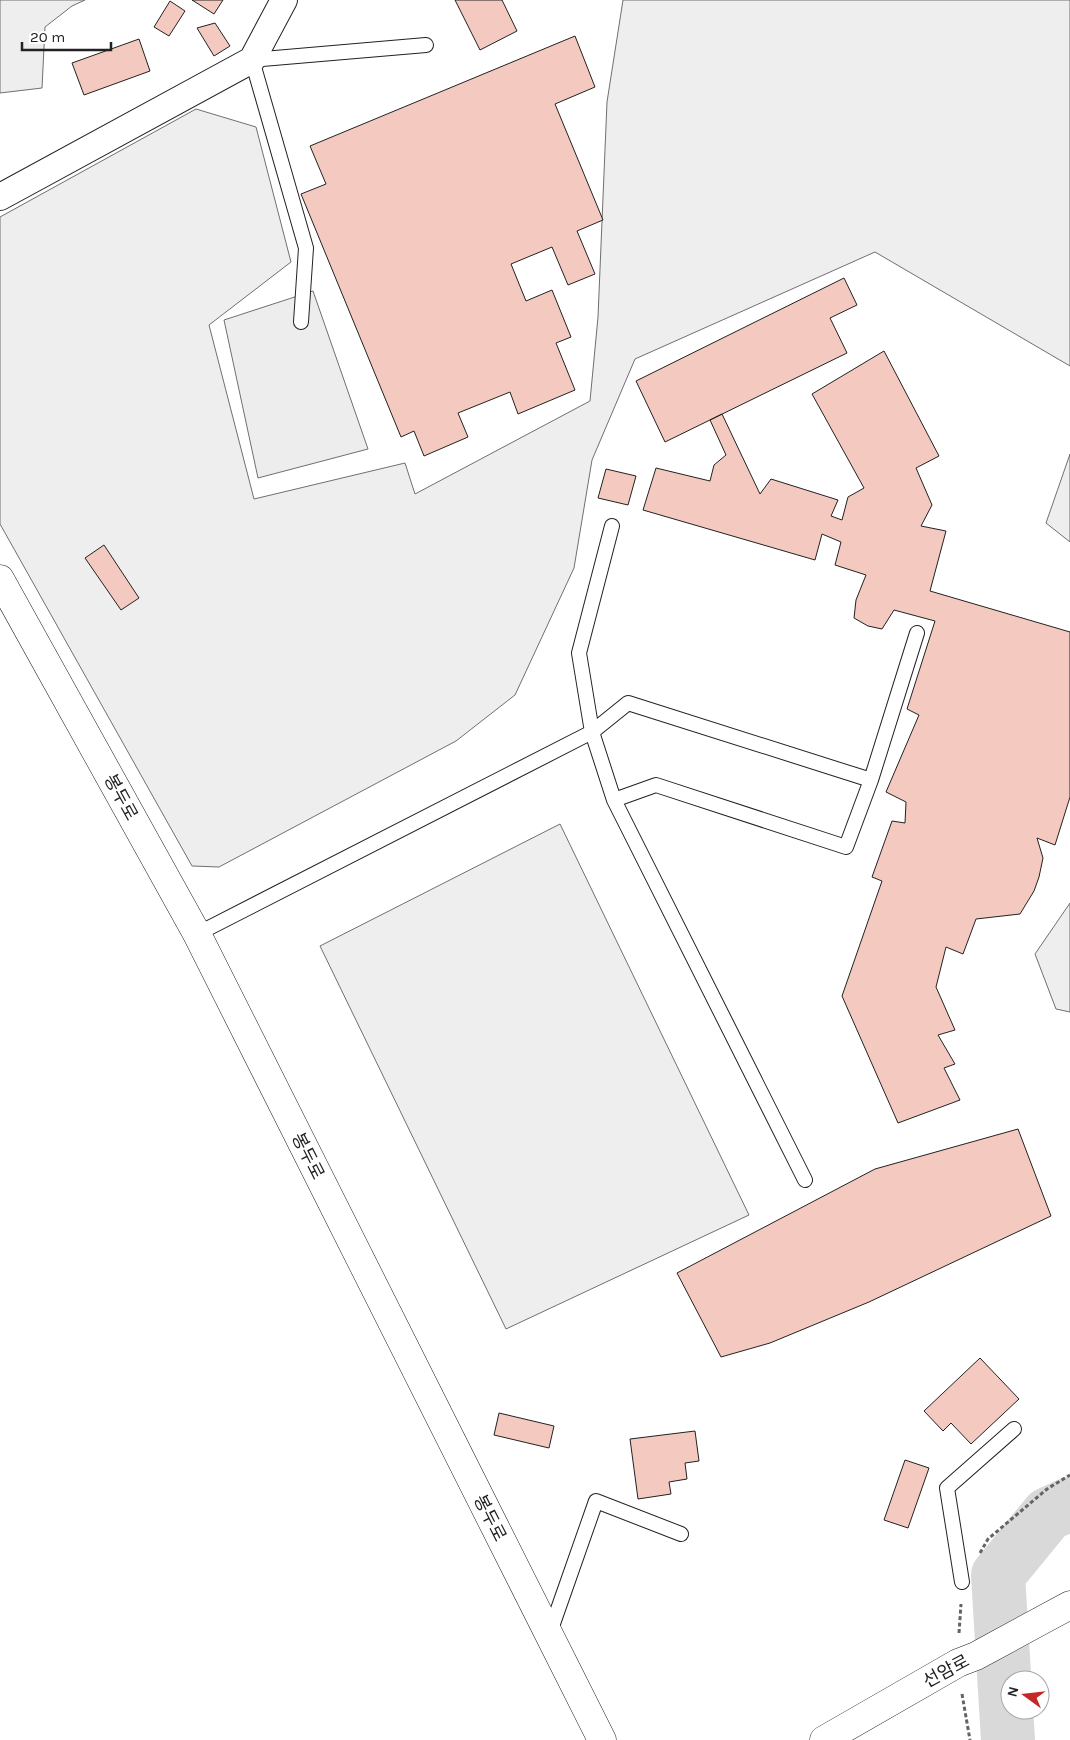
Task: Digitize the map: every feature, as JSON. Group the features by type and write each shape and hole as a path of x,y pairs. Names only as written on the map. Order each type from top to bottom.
{"main road":[{"name":"봉두로","path":"1,585 197,934 602,1740"},
{"name":"선암로","path":"824,1740 1067,1606"}],"street":[{"path":"0,197 252,60 284,0"}],"lane":[{"path":"301,322 306,248 252,60 426,45"},
{"path":"612,526 579,653 592,732 614,800 805,1180"},
{"path":"614,800 656,785 846,847 872,780 918,633"},
{"path":"197,934 592,732 628,703 872,780"},
{"path":"962,1582 947,1488 1014,1429"},
{"path":"549,1636 596,1500 681,1534"}],"path":[{"path":"970,1740 962,1582 988,1539 1047,1489 1070,1475"}],"shaded area":[{"path":"0,0 85,0 72,6 45,27 42,88 0,93"},
{"path":"623,0 1070,0 1070,366 875,252 635,359 592,460 574,568 515,695 456,741 219,867 192,866 0,524 0,217 196,109 256,127 291,262 209,325 254,499 405,463 415,494 590,401 598,317 607,102"},
{"path":"313,291 368,449 258,478 224,320"},
{"path":"1070,454 1070,542 1046,523"},
{"path":"560,824 749,1215 506,1329 320,946"},
{"path":"1070,903 1070,1012 1056,1009 1035,954"}],"building":[{"path":"192,0 223,0 214,14"},
{"path":"455,0 502,0 517,31 480,50"},
{"path":"170,1 185,11 169,36 154,27"},
{"path":"215,23 230,46 214,56 197,28"},
{"path":"575,36 595,87 555,104 603,220 577,231 595,274 568,285 552,247 511,264 526,301 552,290 571,337 556,343 575,390 518,414 510,392 458,413 468,437 424,456 414,431 401,437 301,194 326,184 310,146"},
{"path":"139,39 150,71 84,95 72,63"},
{"path":"844,278 857,305 830,318 847,353 665,442 636,381"},
{"path":"884,351 939,456 916,468 932,505 921,526 946,531 930,591 1070,632 1070,797 1055,845 1037,838 1043,858 1039,877 1034,891 1020,914 976,919 963,954 946,947 936,987 955,1030 938,1035 955,1064 944,1068 960,1100 898,1123 842,996 882,881 872,877 892,821 905,823 906,802 886,792 919,715 907,709 935,621 894,610 882,629 868,626 854,618 856,600 866,575 835,565 841,542 822,534 815,560 643,510 656,468 710,481 714,465 726,455 710,420 722,414 760,494 771,479 838,500 831,516 842,520 848,497 864,488 812,394"},
{"path":"606,469 636,476 628,505 598,498"},
{"path":"104,545 139,598 121,610 85,558"},
{"path":"1018,1129 1051,1216 869,1302 770,1343 721,1357 677,1273 875,1169"},
{"path":"980,1358 1019,1399 971,1444 951,1423 943,1431 924,1411"},
{"path":"499,1413 554,1426 549,1448 494,1435"},
{"path":"695,1431 699,1461 685,1463 687,1479 669,1482 671,1494 638,1499 630,1439"},
{"path":"905,1460 929,1468 908,1528 884,1520"}],"waterway":[{"path":"1008,1740 998,1575 1048,1514 1070,1504"}]}
